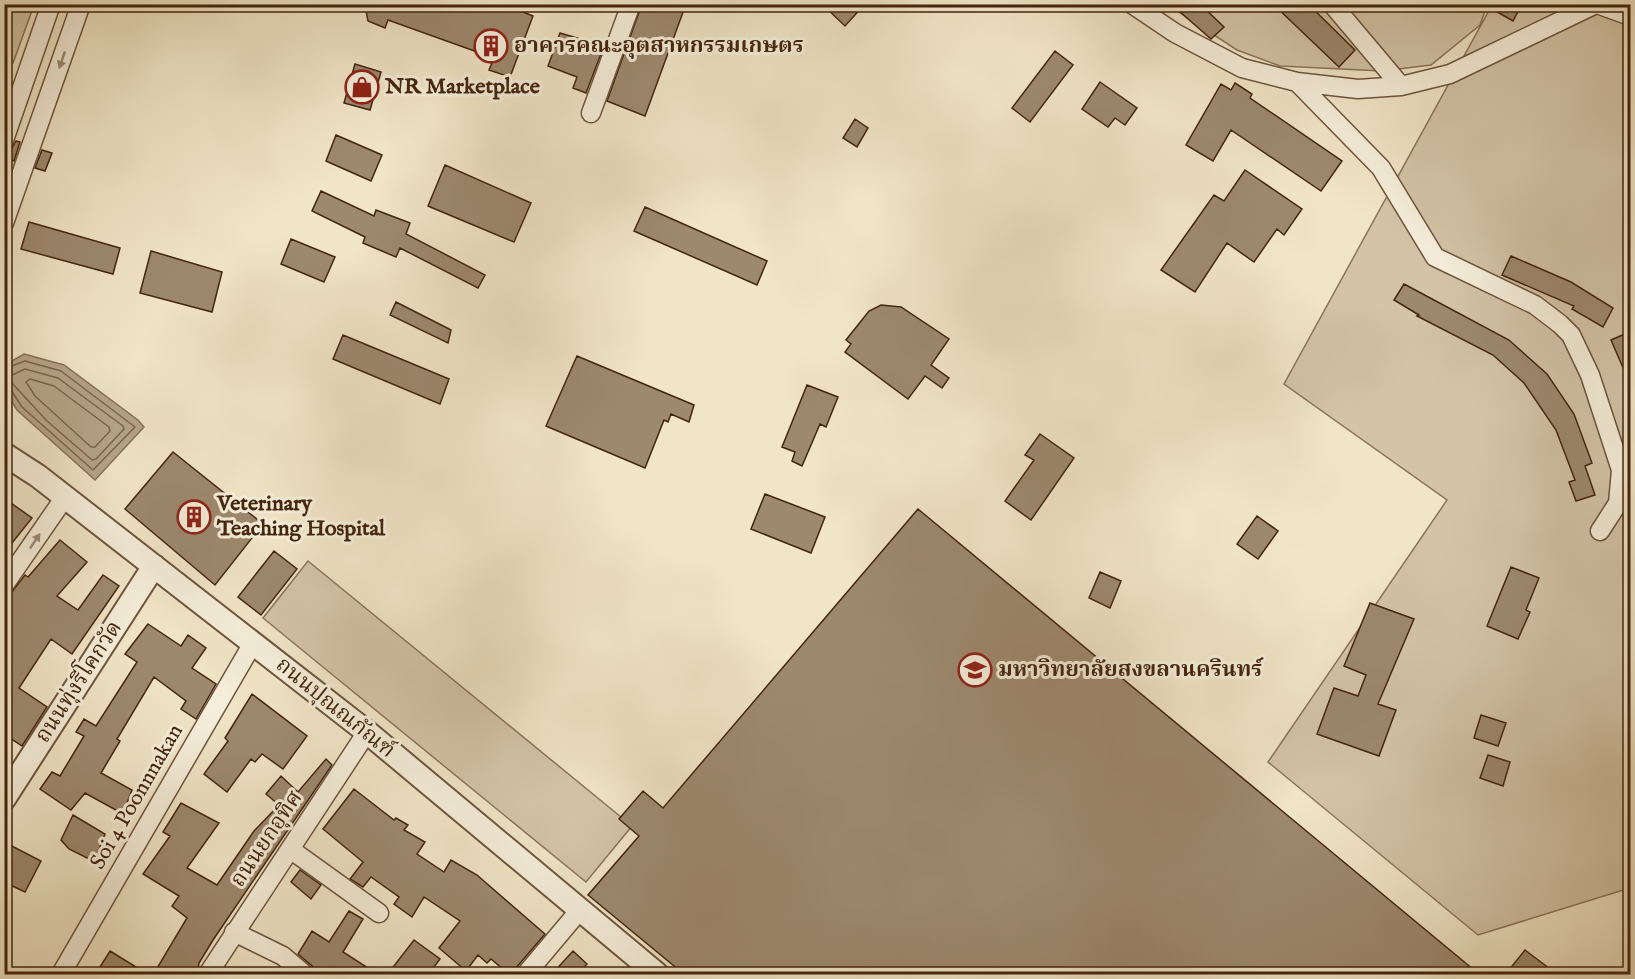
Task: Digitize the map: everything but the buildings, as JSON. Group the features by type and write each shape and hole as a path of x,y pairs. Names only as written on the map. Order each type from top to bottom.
{"street":[{"path":"4,140 51,4"},
{"path":"4,223 81,4"},
{"path":"591,113 631,4"},
{"path":"1132,4 1215,56 1242,68 1297,82 1358,89 1401,86 1450,74 1597,4 1630,16"},
{"path":"1332,4 1401,86"},
{"path":"1297,82 1381,168 1435,257 1535,305 1571,335 1590,375 1621,470 1618,502 1600,531"},
{"name":"ถนนปุณณกัณฑ์","path":"4,454 65,497 367,732 657,975"},
{"path":"4,585 65,497"},
{"name":"ถนนทุ่งรีโคกวัด","path":"7,789 154,566"},
{"name":"Soi 4 Poonnnakan","path":"62,975 253,643"},
{"name":"ถนนยกอุทิศ","path":"208,975 367,732"},
{"path":"290,849 379,913"},
{"path":"526,975 579,911"},
{"path":"234,932 283,956 303,975"}],"shaded area":[{"path":"4,5 34,5 13,63 5,60"},
{"path":"1168,5 1487,5 1480,25 1431,65 1382,71 1280,66 1237,50"},
{"path":"1492,5 1630,5 1630,888 1478,935 1268,762 1447,500 1284,384"},
{"path":"308,561 632,826 586,882 263,618"}],"water":[{"path":"24,354 64,365 138,420 144,427 95,480 17,410 5,390 5,365"}],"place":[{"name":"อาคารคณะอุตสาหกรรมเกษตร","path":"491,46"},
{"name":"NR Marketplace","path":"362,87"},
{"name":"Veterinary Teaching Hospital","path":"194,517"},
{"name":"มหาวิทยาลัยสงขลานครินทร์","path":"975,670"}]}
